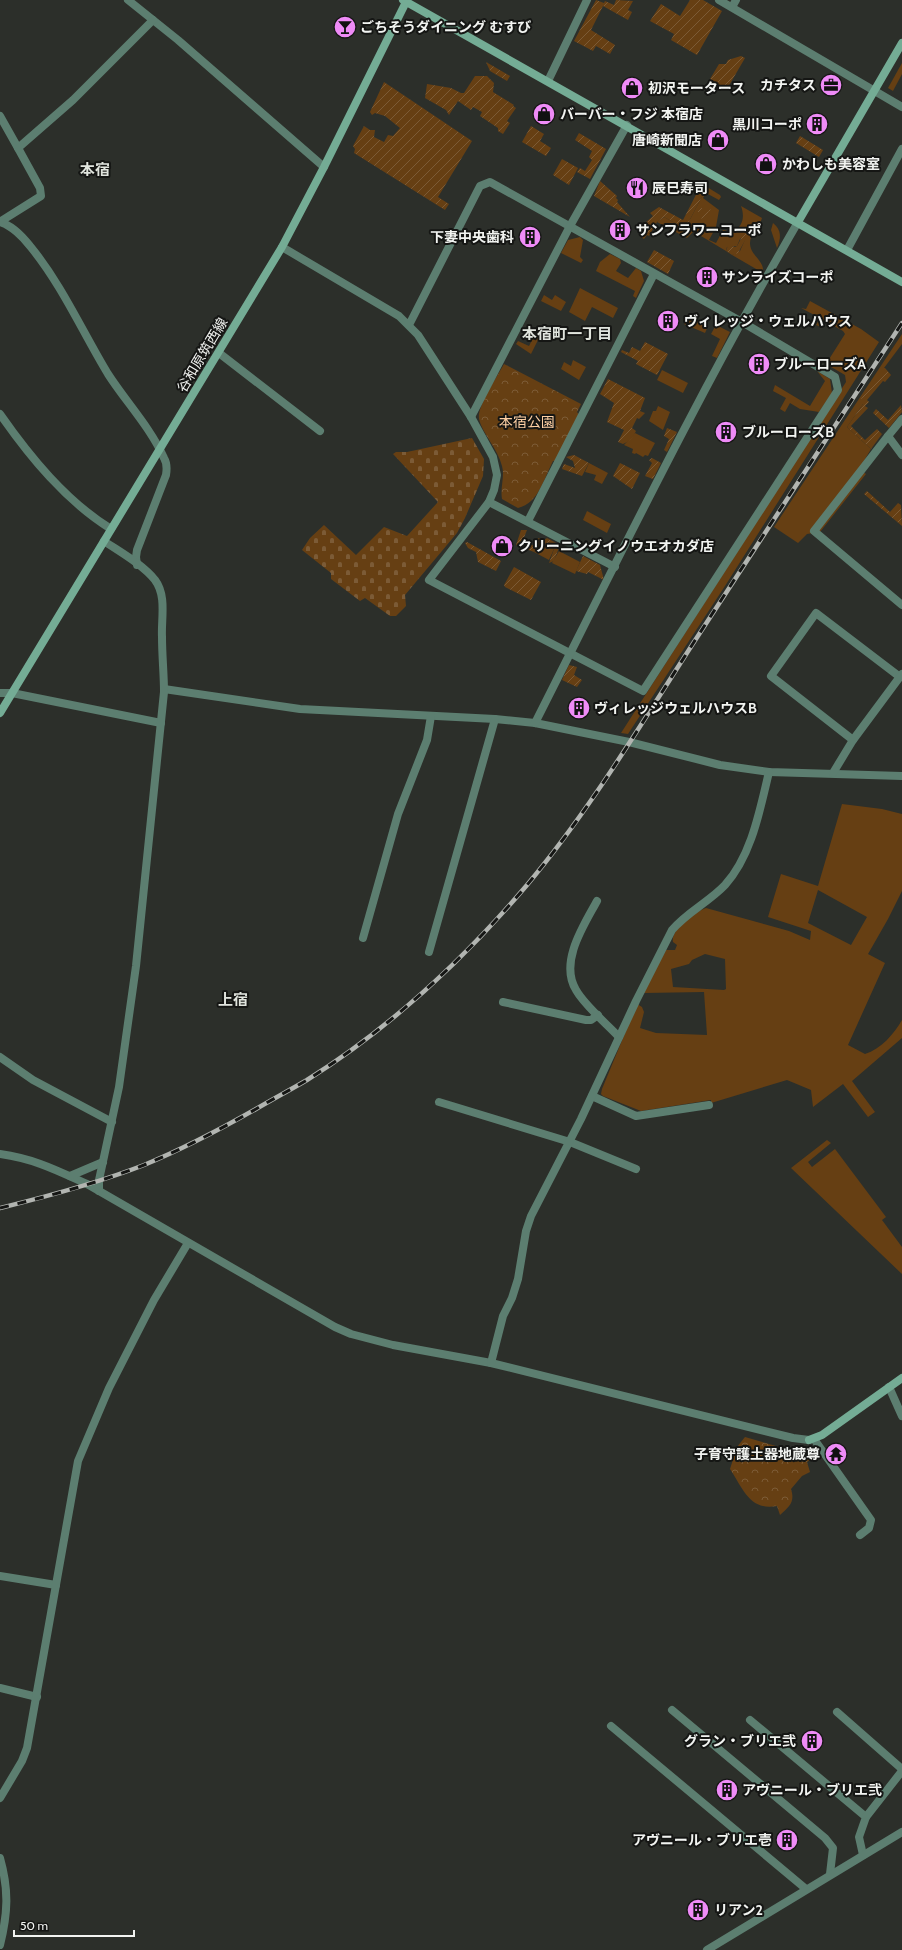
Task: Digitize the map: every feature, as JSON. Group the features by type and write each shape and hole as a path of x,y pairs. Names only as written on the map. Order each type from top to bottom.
{"street":[{"path":"128,0 324,167"},
{"path":"548,81 588,0"},
{"path":"719,0 734,4 902,107"},
{"path":"405,1 902,282"},
{"name":"谷和原筑西線","path":"0,713 282,248 324,167 405,1"},
{"path":"18,148 73,100 153,20"},
{"path":"535,723 742,322 902,43"},
{"path":"0,116 40,188 41,196 0,222 22,237 38,256 75,313 112,379 160,449 165,460 167,469 166,475 137,550 137,565"},
{"path":"471,417 570,226 627,126"},
{"path":"847,250 902,149"},
{"path":"282,248 399,316 409,325 418,335 471,417 493,456 497,475 494,490 489,502 429,580 643,691 838,390 835,377 742,322 490,182 480,186 409,325"},
{"path":"528,521 654,274"},
{"path":"219,353 320,431"},
{"path":"0,414 19,440 57,484 89,515 111,529"},
{"path":"902,419 814,531 902,605"},
{"path":"888,436 902,455"},
{"path":"489,502 615,567"},
{"path":"99,1191 103,1162 119,1087 136,966 164,689 161,596 155,581 137,565 104,541"},
{"path":"833,773 853,740 901,676 816,613 771,676 853,740"},
{"path":"164,689 300,709 496,719 535,723 629,742 720,765 769,772 902,776"},
{"path":"0,693 12,693 161,723"},
{"path":"362,938 398,814 426,745 431,716"},
{"path":"429,952 496,719"},
{"path":"491,1363 503,1316 512,1298 518,1279 526,1231 531,1216 570,1142 619,1037 672,930 678,922 714,895 739,866 755,824 769,772"},
{"path":"597,901 575,943 571,974 576,990 619,1037"},
{"path":"503,1002 586,1020 591,1020 598,1015"},
{"path":"0,1057 32,1080 112,1122"},
{"path":"592,1096 636,1116 709,1105"},
{"path":"439,1102 570,1142 636,1169"},
{"path":"0,1154 30,1159 70,1176 99,1191 335,1327 351,1334 393,1345 491,1363 793,1438 812,1440 902,1378"},
{"path":"70,1176 103,1162"},
{"path":"0,1798 28,1748 78,1461 109,1388 150,1306 188,1243"},
{"path":"889,1387 902,1416"},
{"path":"812,1440 871,1520 870,1528 860,1535"},
{"path":"0,1576 56,1585"},
{"path":"0,1688 37,1697"},
{"path":"672,1710 825,1838 833,1848 830,1874"},
{"path":"837,1712 902,1770 866,1817 859,1837 863,1855"},
{"path":"750,1720 866,1817"},
{"path":"611,1726 806,1889"},
{"path":"707,1950 830,1874 902,1832"},
{"path":"0,1858 6,1885 8,1906 0,1945"}],"green space":[{"path":"596,0 604,3 605,1 614,5 616,0 633,1 628,10 632,12 628,20 603,6 591,30 615,45 610,54 596,46 593,51 574,41"},
{"path":"690,0 703,0 722,11 697,55 671,40 674,34 650,21 661,4 680,16"},
{"path":"741,56 745,58 727,89 710,79 719,64 726,64 728,60"},
{"path":"486,62 510,76 507,81 490,71"},
{"path":"902,63 902,74 893,91 888,88"},
{"path":"475,76 487,76 494,83 493,92 514,105 513,106 516,108 507,121 510,123 503,134 498,131 498,128 480,116 482,112 473,107 471,110 458,101 449,115 446,110 425,98 427,84 451,88 464,93"},
{"path":"384,82 472,141 438,197 449,204 445,210 354,153 355,149 353,146 364,126 370,130 375,130 374,137 384,142 388,135 393,136 400,128 385,116 375,113 372,115 370,112"},
{"path":"531,126 544,134 540,141 551,148 546,156 522,142"},
{"path":"579,133 606,149 590,179 577,172 580,168 585,171 592,160 589,157 592,151 575,140"},
{"path":"800,136 823,150 819,157 796,143"},
{"path":"562,159 578,168 569,185 553,175"},
{"path":"600,181 617,196 617,202 630,217 594,196"},
{"path":"702,183 707,187 686,227 693,232 689,236 684,232 684,228 664,217 657,222 649,236 647,235 644,239 641,237 647,226 644,224 653,216 650,213 659,207 683,220"},
{"path":"707,187 721,197 719,200 706,193 703,198 719,210 716,227 709,240 716,243 723,230 732,232 739,227 743,218 741,206 762,218 750,239 750,243 752,251 762,265 763,273 732,255 740,251 747,235 740,239 737,246 727,247 726,251 686,227"},
{"path":"698,206 708,212 710,209 714,215 706,222 703,229 698,227 703,215 698,213"},
{"path":"664,217 684,228 686,234 689,236 687,238 657,222"},
{"path":"773,223 778,229 780,235 777,248 771,230"},
{"path":"746,232 748,235 738,253 732,255 726,251 728,245 735,247 737,246"},
{"path":"580,237 583,240 580,257 583,260 581,263 561,253 568,240"},
{"path":"654,250 674,261 668,274 647,262"},
{"path":"610,254 620,259 621,263 616,271 628,278 636,268 641,271 644,281 636,298 633,296 635,291 596,271 600,262"},
{"path":"580,288 618,308 613,318 592,307 585,321 569,312"},
{"path":"544,295 552,300 555,295 566,302 561,311 541,301"},
{"path":"810,301 861,329 879,342 725,586 628,734 621,733 846,382 845,375 826,364 845,334 843,331 825,321 821,327 816,325 820,318 801,308 806,309"},
{"path":"688,316 708,326 705,333 684,324"},
{"path":"716,325 730,332 717,358 712,356 720,339 711,334"},
{"path":"535,334 540,336 531,354 516,344 518,341 529,346"},
{"path":"902,334 902,344 878,376 863,404 847,427 871,449 862,464 863,472 866,474 820,532 807,534 798,543 774,527"},
{"path":"645,342 668,354 657,375 636,364 638,361 621,352 622,350 629,353 632,347 640,351"},
{"path":"573,360 586,367 579,380 561,369 564,362 571,366"},
{"name":"本宿公園","path":"504,364 581,404 577,412 579,415 555,461 553,461 540,489 531,501 518,508 502,499 502,466 497,453 483,430 479,419 479,413 484,399"},
{"path":"883,368 885,368 891,375 885,382 883,381 867,400 869,402 865,406 868,408 851,426 865,440 877,429 882,434 871,449 847,427 863,404 861,399"},
{"path":"662,370 688,383 683,393 657,380"},
{"path":"817,371 830,379 832,393 819,412 800,409 790,403 785,412 780,409 786,398 773,391 775,385 810,406 825,381"},
{"path":"608,379 645,398 640,411 645,413 639,419 637,418 632,428 636,431 635,433 629,441 623,444 618,442 624,430 607,422 614,403 600,394"},
{"path":"901,405 902,412 889,428 873,413 876,409 888,420"},
{"path":"658,406 670,412 663,430 649,421 653,411 656,411"},
{"path":"667,428 677,432 667,452 664,450 669,439 664,436"},
{"path":"635,433 655,443 648,456 645,455 643,457 636,453 632,453 633,449 624,445"},
{"path":"472,438 484,459 483,476 457,533 405,595 406,606 396,616 390,616 365,598 360,601 331,579 331,573 302,550 310,538 324,525 356,555 384,527 407,536 438,502 393,454 396,452 407,452"},
{"path":"574,455 589,463 582,476 562,469 564,464 575,468 573,461 566,457"},
{"path":"652,458 661,463 653,479 645,476 652,463 649,460"},
{"path":"589,463 608,473 602,484 594,480 596,475 585,472"},
{"path":"620,463 640,473 632,489 613,476"},
{"path":"867,491 890,512 898,503 901,505 902,526 864,494"},
{"path":"587,511 611,524 607,533 583,520"},
{"path":"521,530 527,530 523,540 534,546 538,538 544,540 547,538 560,545 554,561 549,563 554,549 548,545 541,546 534,552 516,545"},
{"path":"467,542 501,561 496,571 478,562 476,552 468,548 465,543"},
{"path":"547,544 554,549 549,560 534,552 543,545"},
{"path":"559,551 580,562 575,574 552,563"},
{"path":"583,556 600,565 604,580 588,572 587,574 576,571"},
{"path":"514,567 541,582 531,600 505,587 504,585"},
{"path":"569,665 577,667 574,675 582,680 577,687 562,680"},
{"path":"842,804 882,809 902,814 902,891 868,954 885,963 848,1045 865,1054 871,1052 882,1045 895,1031 902,1020 902,1038 852,1081 875,1112 868,1117 843,1084 813,1107 811,1090 787,1080 711,1103 711,1100 641,1111 601,1094 637,1004 642,1007 644,1012 640,1028 656,1033 707,1035 704,992 643,993 666,950 675,950 677,945 673,942 673,937 679,927 690,917 706,908 789,931 810,940 811,931 768,917 781,874 818,886","holes":["818,890 867,917 851,945 808,923","705,954 725,959 726,989 673,987 671,969 689,964 692,960"]},
{"path":"827,1140 831,1143 808,1162 812,1167 835,1149 886,1217 882,1220 902,1247 902,1274 791,1168"},
{"path":"745,1437 814,1457 807,1462 810,1472 802,1476 791,1489 791,1504 780,1515 777,1506 767,1507 753,1502 743,1490 730,1469 737,1447"}],"railway":[{"path":"0,1208 73,1189 127,1172 201,1139 307,1080 338,1060 396,1015 452,966 527,885 594,797 902,323"}],"place":[{"name":"ごちそうダイニング むすび","path":"345,27"},
{"name":"カチタス","path":"831,85"},
{"name":"初沢モータース","path":"632,88"},
{"name":"バーバー・フジ 本宿店","path":"544,114"},
{"name":"黒川コーポ","path":"817,124"},
{"name":"唐崎新聞店","path":"718,140"},
{"name":"かわしも美容室","path":"766,164"},
{"name":"辰巳寿司","path":"637,188"},
{"name":"サンフラワーコーポ","path":"620,230"},
{"name":"下妻中央歯科","path":"530,237"},
{"name":"サンライズコーポ","path":"707,277"},
{"name":"ヴィレッジ・ウェルハウス","path":"668,321"},
{"name":"ブルーローズA","path":"759,364"},
{"name":"ブルーローズB","path":"726,432"},
{"name":"クリーニングイノウエオカダ店","path":"502,546"},
{"name":"ヴィレッジウェルハウスB","path":"579,708"},
{"name":"子育守護土器地蔵尊","path":"836,1454"},
{"name":"グラン・ブリエ弐","path":"812,1741"},
{"name":"アヴニール・ブリエ弐","path":"727,1790"},
{"name":"アヴニール・ブリエ壱","path":"787,1840"},
{"name":"リアン2","path":"698,1910"}],"district":[{"name":"本宿","path":"95,170"},
{"name":"本宿町一丁目","path":"567,334"},
{"name":"上宿","path":"233,1000"}]}
